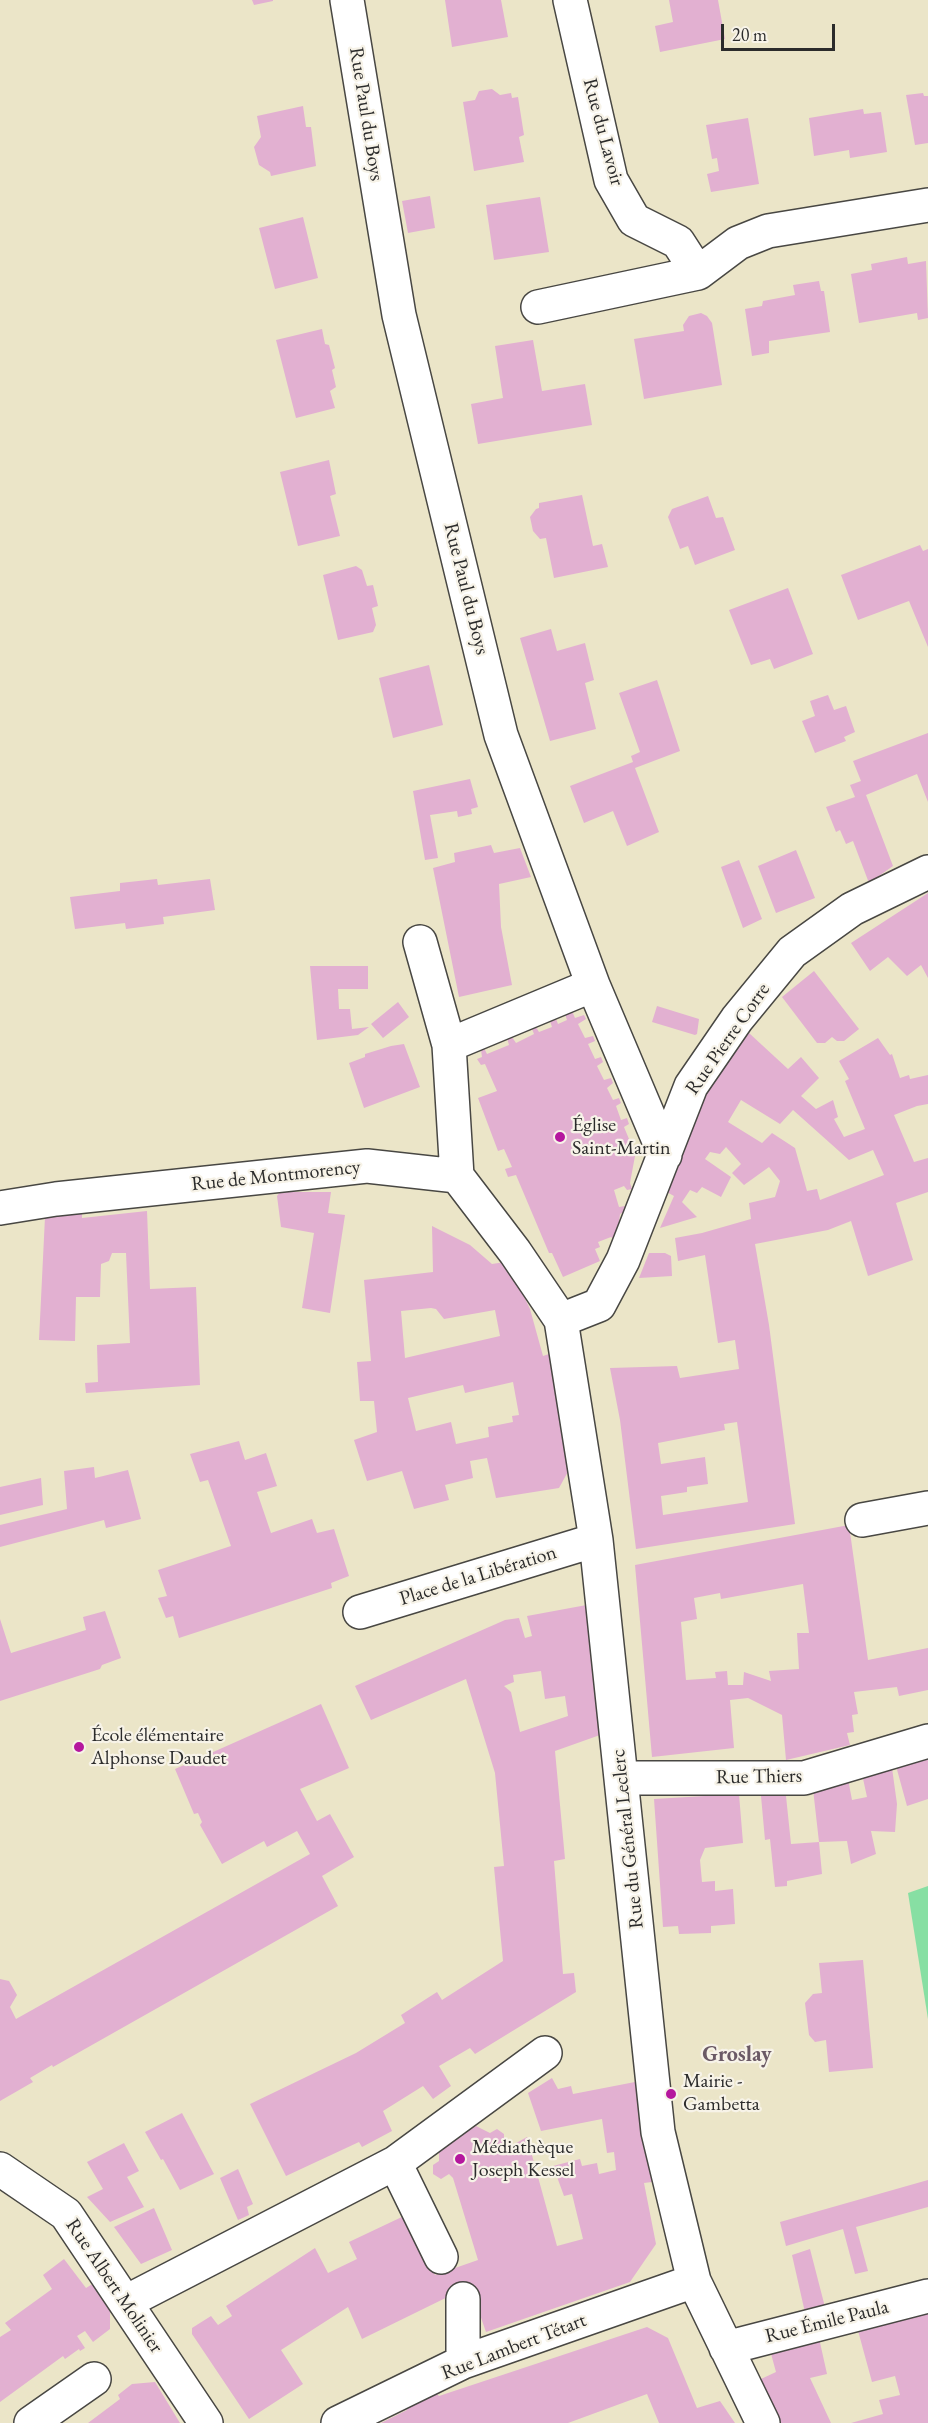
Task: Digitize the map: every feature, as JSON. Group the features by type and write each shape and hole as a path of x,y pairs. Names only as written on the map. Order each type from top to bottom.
{"street":[{"name":"Rue Paul du Boys","path":"347,0 399,315 501,735 594,985 665,1155"},
{"name":"Rue du Lavoir","path":"570,0 611,180 634,220 678,242 698,273"},
{"path":"538,307 698,273 738,243 768,231 928,205"},
{"name":"Rue Pierre Corre","path":"561,1320 599,1305 622,1260 691,1086 737,1019 792,952 852,909 928,872"},
{"path":"420,942 449,1045 457,1176"},
{"path":"449,1045 594,985"},
{"name":"Rue de Montmorency","path":"0,1208 67,1198 367,1166 457,1176"},
{"name":"Rue du Général Leclerc","path":"457,1176 515,1252 561,1320 596,1540 658,2132 694,2281 763,2423"},
{"path":"862,1520 928,1508"},
{"name":"Place de la Libération","path":"360,1612 596,1540"},
{"name":"Rue Thiers","path":"621,1778 804,1778 928,1741"},
{"path":"126,2302 395,2163 545,2053"},
{"path":"395,2163 441,2257"},
{"name":"Rue Albert Molinier","path":"0,2169 66,2214 206,2423"},
{"name":"Rue Lambert Tétart","path":"338,2423 463,2362 694,2281"},
{"name":"Rue Émile Paula","path":"726,2348 928,2296"},
{"path":"463,2299 463,2362"},
{"path":"31,2423 94,2379"}],"green space":[{"path":"928,1886 928,2019 908,1893"}],"building":[{"path":"252,0 273,0 273,1 254,5"},
{"path":"445,0 501,0 508,37 452,47"},
{"path":"669,0 718,0 725,39 660,52 655,26 673,22"},
{"path":"492,89 500,95 511,93 512,98 518,97 524,135 519,137 524,162 474,171 463,102 475,100 479,91"},
{"path":"923,93 924,96 928,96 928,143 915,145 906,95"},
{"path":"303,106 306,127 311,127 316,166 271,176 270,172 259,165 254,147 261,137 257,116"},
{"path":"863,109 864,114 881,112 887,152 850,158 849,150 814,156 809,118"},
{"path":"748,118 759,184 711,192 707,174 719,171 717,158 712,159 706,125"},
{"path":"430,196 435,228 408,233 402,201"},
{"path":"540,197 549,252 494,260 486,205"},
{"path":"303,217 318,278 275,289 259,228"},
{"path":"907,257 908,264 926,261 928,318 918,320 917,313 859,323 851,274 872,270 871,264"},
{"path":"819,281 821,291 824,291 830,332 769,341 769,353 752,356 745,309 762,306 763,301 795,295 793,285"},
{"path":"701,313 707,316 712,323 722,385 644,399 634,339 684,331 683,325 689,316"},
{"path":"322,329 325,344 329,345 335,368 332,370 336,387 330,391 335,408 296,418 276,340"},
{"path":"533,340 542,391 585,384 592,425 478,444 471,404 503,398 495,346"},
{"path":"329,460 336,494 330,496 340,536 298,546 280,472"},
{"path":"582,495 593,546 602,544 608,567 554,578 546,538 540,539 533,531 530,517 539,508 539,503"},
{"path":"708,496 716,518 723,517 735,550 695,565 688,546 680,549 668,517 672,509"},
{"path":"920,545 923,551 928,549 928,647 909,601 858,620 841,575"},
{"path":"356,566 362,570 367,586 373,585 378,606 372,608 376,625 373,632 338,640 323,575"},
{"path":"788,588 813,654 774,669 770,659 751,665 729,610"},
{"path":"551,629 557,651 585,643 594,680 585,683 596,729 550,741 520,638"},
{"path":"429,665 443,725 393,738 379,678"},
{"path":"657,680 680,751 635,768 659,832 627,846 613,811 584,823 570,786 633,762 631,756 640,752 619,693"},
{"path":"828,695 834,710 846,706 855,732 844,737 846,741 815,753 802,721 815,716 810,701"},
{"path":"928,733 928,802 917,774 866,795 893,866 869,883 853,841 846,844 840,830 836,832 826,807 855,797 850,785 861,781 853,761"},
{"path":"470,779 478,807 471,809 472,814 458,817 457,811 430,815 438,858 425,860 413,791"},
{"path":"491,845 494,853 520,848 531,877 499,884 501,927 512,985 459,997 433,868 455,862 454,853"},
{"path":"796,850 815,898 776,913 758,866"},
{"path":"739,860 762,919 743,928 721,867"},
{"path":"157,879 158,885 210,879 215,910 163,917 164,924 126,929 125,923 75,929 70,897 120,891 120,883"},
{"path":"928,893 928,978 921,965 907,976 888,957 870,971 851,943"},
{"path":"310,966 368,966 368,989 338,989 339,1009 350,1009 352,1029 369,1027 358,1035 317,1040"},
{"path":"814,971 859,1029 844,1041 837,1041 832,1037 825,1043 817,1043 782,997"},
{"path":"398,1002 409,1017 383,1038 371,1024"},
{"path":"657,1006 699,1019 697,1034 652,1022"},
{"name":"Église Saint-Martin","path":"572,1011 575,1018 584,1015 586,1019 578,1024 585,1038 593,1036 595,1041 588,1044 595,1059 601,1057 603,1062 597,1066 604,1080 611,1078 613,1083 607,1088 613,1100 619,1098 621,1103 616,1106 621,1120 627,1118 629,1124 624,1127 634,1151 640,1147 644,1153 635,1156 630,1183 632,1189 627,1190 624,1186 614,1190 619,1207 625,1206 626,1211 620,1214 617,1241 611,1237 598,1242 600,1247 595,1249 600,1261 563,1277 552,1253 549,1253 516,1175 508,1177 505,1169 512,1167 504,1149 498,1151 478,1098 497,1091 485,1064 481,1065 477,1059 482,1057 481,1050 484,1048 487,1054 509,1045 507,1038 512,1037 516,1043 534,1034 532,1029 536,1027 539,1032 552,1027 550,1021 556,1019 558,1024 567,1020 565,1014"},
{"path":"749,1033 788,1069 801,1057 819,1078 801,1096 816,1109 833,1100 838,1117 834,1119 844,1137 865,1129 845,1081 849,1079 839,1061 878,1038 890,1055 892,1054 900,1078 909,1075 910,1079 928,1075 928,1104 894,1115 914,1162 928,1158 928,1192 896,1203 913,1260 868,1276 851,1221 828,1230 755,1244 769,1325 795,1524 636,1549 620,1420 610,1368 677,1366 680,1378 739,1369 735,1340 718,1343 705,1255 678,1261 675,1238 751,1219 749,1203 775,1197 780,1181 769,1167 744,1185 732,1173 741,1164 726,1147 720,1154 710,1152 705,1159 731,1177 721,1197 702,1187 697,1193 690,1190 682,1202 697,1217 660,1228 674,1196 663,1190 706,1091","holes":["741,1100 780,1124 793,1110 849,1160 873,1150 884,1175 820,1200 817,1189 807,1191 795,1148 772,1133 762,1143 728,1122","737,1422 748,1502 663,1515 661,1496 687,1492 687,1487 708,1484 705,1457 661,1464 658,1443 725,1430 724,1424"]},
{"path":"404,1044 420,1087 364,1108 349,1063 365,1057 365,1054"},
{"path":"280,1192 331,1192 328,1213 345,1215 330,1313 302,1308 314,1233 281,1227 277,1196"},
{"path":"147,1211 150,1289 196,1287 200,1385 86,1393 85,1383 98,1382 97,1345 130,1343 126,1253 112,1253 109,1261 101,1264 100,1297 76,1297 75,1341 39,1340 45,1217 82,1213 82,1218"},
{"path":"432,1226 470,1245 492,1264 505,1262 530,1309 543,1356 549,1354 570,1468 559,1488 496,1498 487,1458 470,1461 473,1478 445,1485 449,1500 414,1509 402,1471 367,1481 354,1440 377,1432 374,1401 360,1401 357,1362 371,1361 364,1280 433,1272","holes":["436,1309 444,1319 495,1310 500,1336 405,1358 401,1311","513,1382 519,1415 512,1416 513,1422 488,1427 489,1437 456,1444 451,1422 416,1431 408,1398 463,1385 465,1393"]},
{"path":"649,1253 665,1253 671,1256 672,1276 639,1278"},
{"path":"239,1441 245,1460 266,1453 277,1486 257,1492 271,1533 312,1519 317,1533 334,1529 349,1576 331,1583 332,1588 179,1638 173,1616 166,1618 158,1598 167,1596 158,1570 231,1546 208,1480 200,1482 190,1454"},
{"path":"94,1467 95,1478 128,1470 141,1519 106,1528 104,1520 0,1547 0,1525 67,1509 64,1471"},
{"path":"41,1478 43,1505 0,1515 0,1487"},
{"path":"849,1525 868,1660 928,1648 928,1690 899,1696 897,1687 854,1692 858,1714 852,1715 854,1732 847,1733 850,1745 786,1760 782,1715 748,1698 730,1700 734,1748 652,1757 635,1565","holes":["803,1584 809,1633 797,1633 799,1669 769,1671 771,1681 744,1672 743,1685 728,1685 727,1671 715,1672 716,1678 686,1680 681,1622 697,1619 694,1598 720,1593 721,1599"]},
{"path":"592,1604 596,1702 600,1735 555,1751 565,1859 554,1861 563,1974 574,1973 576,1992 475,2054 470,2048 439,2066 451,2086 433,2099 423,2086 383,2111 392,2131 362,2147 359,2142 286,2176 250,2104 356,2053 405,2023 401,2015 437,1992 442,2000 503,1961 494,1867 504,1866 495,1773 466,1679 371,1720 355,1686 505,1620 519,1618 525,1638 532,1636 527,1616","holes":["541,1671 545,1699 565,1696 568,1716 520,1732 511,1692 504,1686 514,1682 513,1675"]},
{"path":"105,1611 121,1658 102,1665 100,1669 0,1701 0,1619 11,1653 86,1630 83,1617"},
{"path":"321,1704 349,1768 300,1789 317,1821 330,1814 354,1857 322,1876 338,1906 53,2067 52,2065 30,2078 33,2082 0,2101 0,1979 9,1981 17,1995 10,2007 16,2019 310,1854 297,1831 267,1847 264,1841 222,1864 200,1825 202,1822 198,1813 194,1814 175,1769"},
{"path":"928,1756 928,1799 907,1806 896,1766"},
{"path":"892,1768 897,1804 895,1832 871,1831 876,1854 851,1864 847,1841 819,1842 813,1789 848,1779 852,1800 867,1797 862,1774"},
{"path":"739,1794 743,1843 705,1848 700,1860 702,1882 715,1881 715,1891 733,1889 735,1924 711,1926 711,1933 679,1934 678,1926 663,1927 654,1799"},
{"path":"761,1796 786,1796 791,1844 819,1842 822,1874 787,1881 787,1886 775,1887 770,1839 765,1840"},
{"path":"863,1960 873,2068 829,2072 826,2040 815,2042 809,2035 805,2003 813,1994 822,1993 819,1963"},
{"path":"552,2078 558,2089 571,2086 573,2094 635,2082 652,2182 644,2183 656,2244 630,2282 486,2332 470,2286 362,2339 348,2307 281,2350 303,2384 249,2419 192,2334 192,2328 211,2316 218,2325 232,2316 226,2306 315,2248 328,2273 357,2259 349,2242 406,2215 435,2275 478,2260 453,2178 449,2174 441,2179 433,2174 433,2165 439,2161 439,2146 476,2126 490,2133 497,2129 504,2134 504,2143 498,2148 498,2153 527,2137 557,2246 583,2239 572,2194 564,2196 553,2166 580,2159 582,2166 597,2163 599,2174 616,2170 614,2152 607,2153 602,2119 541,2131 528,2093"},
{"path":"182,2113 214,2174 180,2190 145,2132"},
{"path":"124,2143 139,2171 127,2177 144,2207 110,2222 87,2197 103,2189 87,2162"},
{"path":"238,2169 253,2204 247,2207 249,2215 238,2220 220,2178"},
{"path":"928,2180 928,2207 856,2227 868,2271 855,2274 843,2229 786,2246 780,2222"},
{"path":"154,2208 172,2250 141,2264 114,2227"},
{"path":"810,2249 826,2311 806,2317 792,2255"},
{"path":"64,2259 86,2288 94,2283 110,2304 110,2329 93,2342 85,2331 77,2336 85,2348 80,2351 79,2349 65,2359 63,2356 0,2402 0,2337 11,2330 5,2323 52,2289 43,2275"},
{"path":"928,2308 928,2423 851,2423 883,2414 879,2400 900,2395 895,2376 872,2382 857,2327"},
{"path":"647,2327 668,2338 697,2408 720,2401 735,2423 659,2423 647,2394 568,2423 381,2423 407,2410 406,2407 436,2393 439,2396"},
{"path":"819,2338 827,2374 810,2378 831,2423 780,2423 761,2379 776,2372 770,2350"},
{"path":"155,2382 180,2423 88,2423 120,2399 118,2395 132,2384"}],"place":[{"name":"Église Saint-Martin","path":"560,1137"},
{"name":"École élémentaire Alphonse Daudet","path":"79,1747"},
{"name":"Mairie - Gambetta","path":"671,2094"},
{"name":"Médiathèque Joseph Kessel","path":"460,2159"}],"district":[{"name":"Groslay","path":"737,2055"}]}
